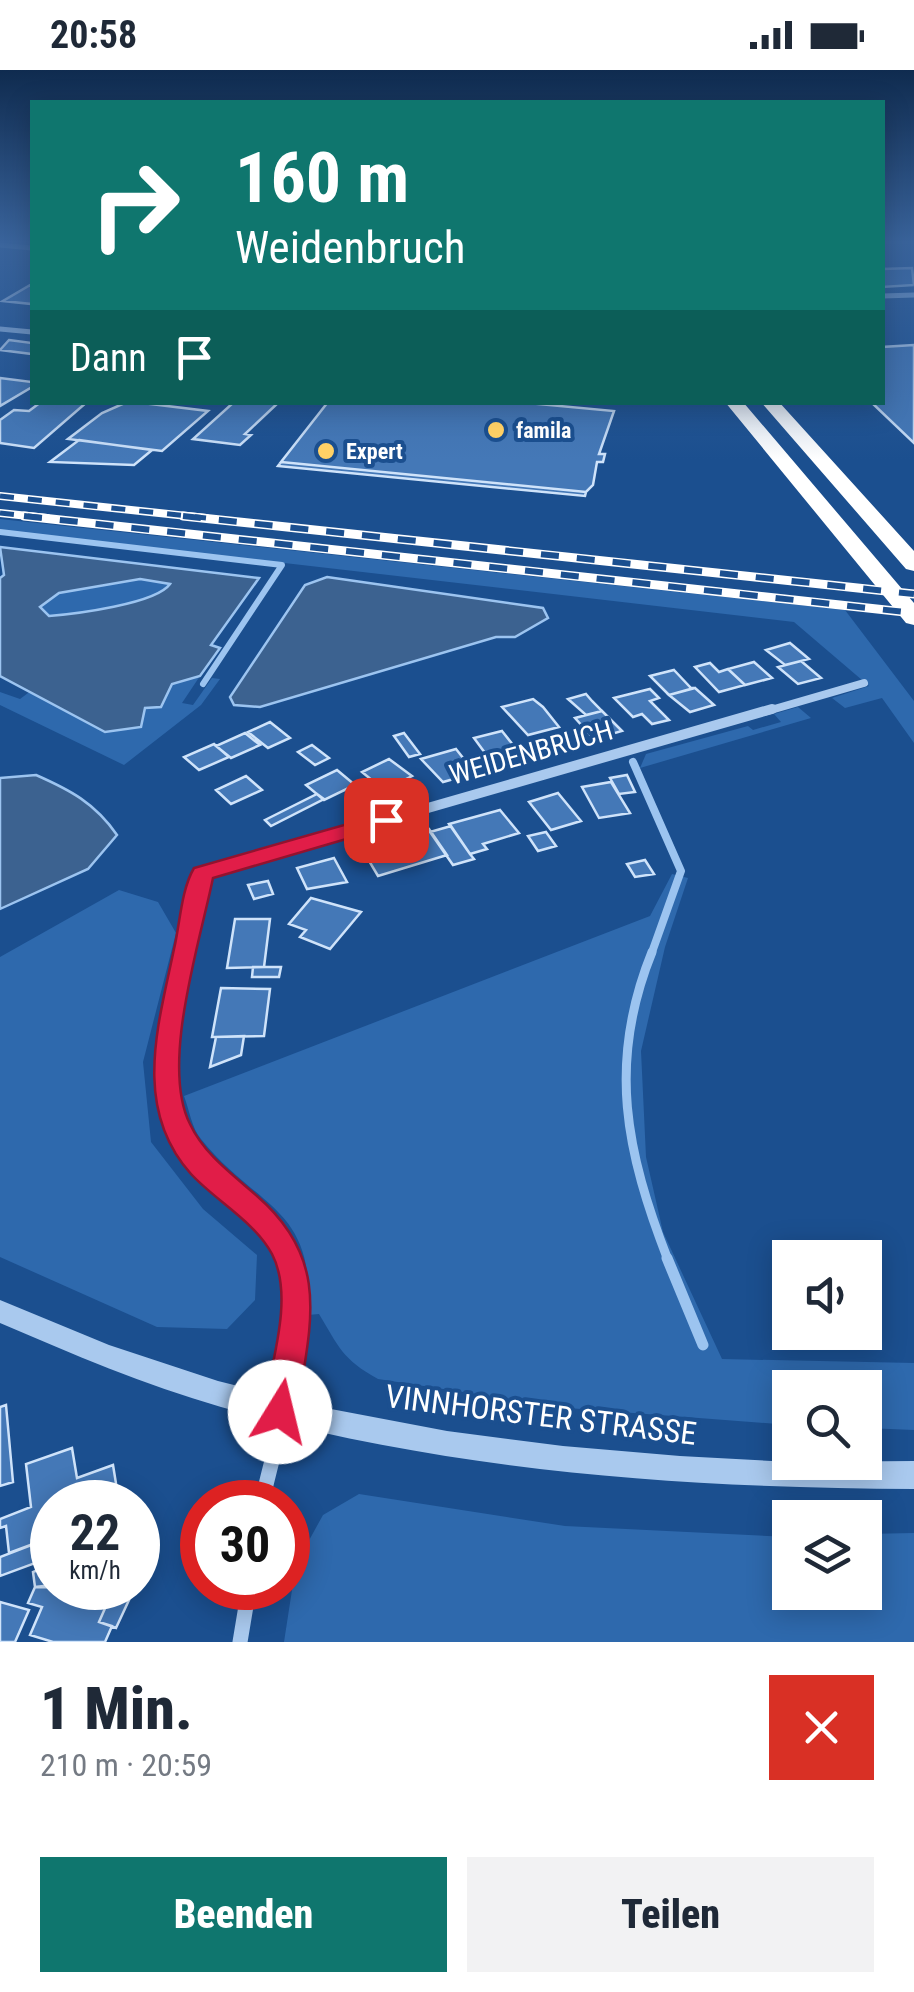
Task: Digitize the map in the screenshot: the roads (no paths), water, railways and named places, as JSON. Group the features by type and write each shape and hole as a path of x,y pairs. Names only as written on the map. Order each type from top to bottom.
{"highway":[{"path":"736,405 914,618"},
{"path":"773,405 914,564"}],"street":[{"path":"0,329 30,332"},
{"name":"WEIDENBRUCH","path":"280,1412 294,1320 295,1281 286,1248 258,1216 200,1164 175,1126 166,1084 168,1043 202,873 864,682"},
{"name":"VINNHORSTER STRASSE","path":"0,1311 55,1337 202,1391 280,1412 570,1459 813,1476 914,1475"},
{"path":"266,1480 280,1412"},
{"path":"240,1642 245,1610"}],"waterway":[{"path":"0,532 282,565 203,684"},
{"path":"633,762 681,871 651,955"},
{"path":"652,952 630,1032 627,1107 641,1182 668,1260"},
{"path":"667,1258 703,1345"}],"railway":[{"path":"0,496 206,518"},
{"path":"0,513 47,518"},
{"path":"24,516 914,613"},
{"path":"183,516 914,594"}],"place":[{"name":"famila","path":"496,430"},
{"name":"Expert","path":"326,451"}]}
